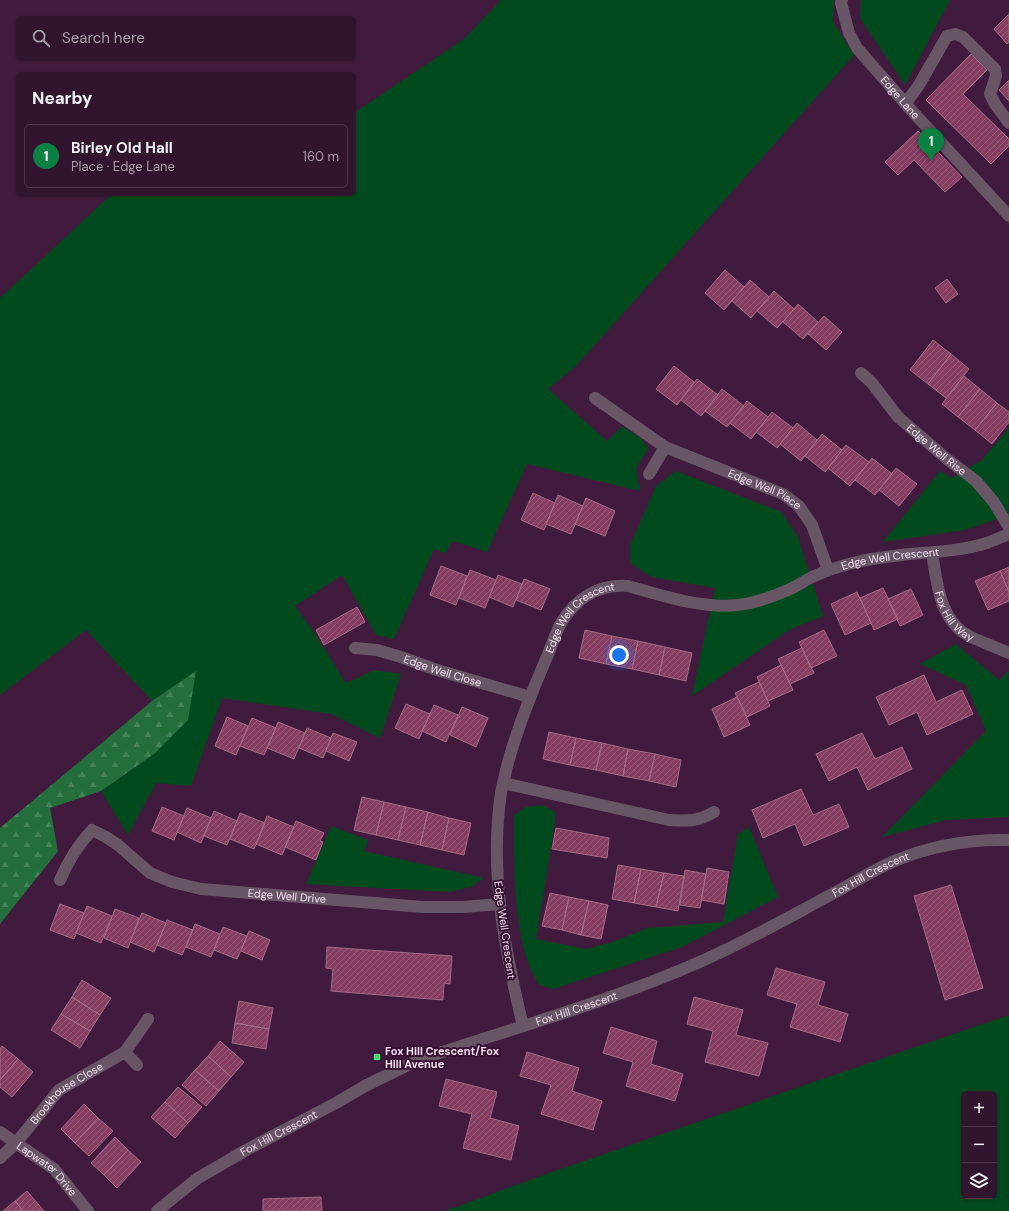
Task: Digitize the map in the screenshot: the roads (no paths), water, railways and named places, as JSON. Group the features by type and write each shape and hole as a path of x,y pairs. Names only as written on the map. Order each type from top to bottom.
{"street":[{"name":"Edge Lane","path":"842,2 849,33 857,48 1009,216"},
{"path":"906,103 919,85 947,36 955,34 963,37 995,70 996,76 990,94 995,104 1009,123"},
{"name":"Edge Well Rise","path":"861,373 872,383 898,417 947,459 976,481 993,501 1009,527"},
{"name":"Edge Well Place","path":"595,398 665,447 783,494 799,506 812,525 828,570"},
{"path":"649,474 665,447"},
{"name":"Edge Well Crescent","path":"523,1026 509,967 500,904 497,867 501,792 513,743 530,697 562,623 574,606 588,594 604,588 622,586 628,586 671,598 712,605 738,605 763,600 790,590 828,570 876,558 932,553 986,543 1009,534"},
{"name":"Fox Hill Way","path":"932,553 938,590 944,608 953,623 968,635 1009,653"},
{"name":"Edge Well Close","path":"355,648 377,650 401,656 437,670 530,697"},
{"path":"503,783 669,820 689,822 705,817 714,812"},
{"name":"Edge Well Drive","path":"60,880 80,843 92,830 118,845 150,873 172,882 201,889 423,907 463,907 500,904"},
{"name":"Fox Hill Crescent","path":"157,1211 198,1178 248,1149 412,1063 613,996 662,978 704,960 784,920 891,862 921,851 951,843 986,839 1009,840"},
{"name":"Brookhouse Close","path":"0,1158 16,1143 59,1090 125,1052 148,1019"},
{"path":"125,1052 137,1064"},
{"name":"Lapwater Drive","path":"0,1132 54,1169 88,1211"}],"place":[{"name":"Birley Old Hall","path":"931,161"},
{"name":"Fox Hill Crescent/Fox Hill Avenue","path":"377,1057"}]}
